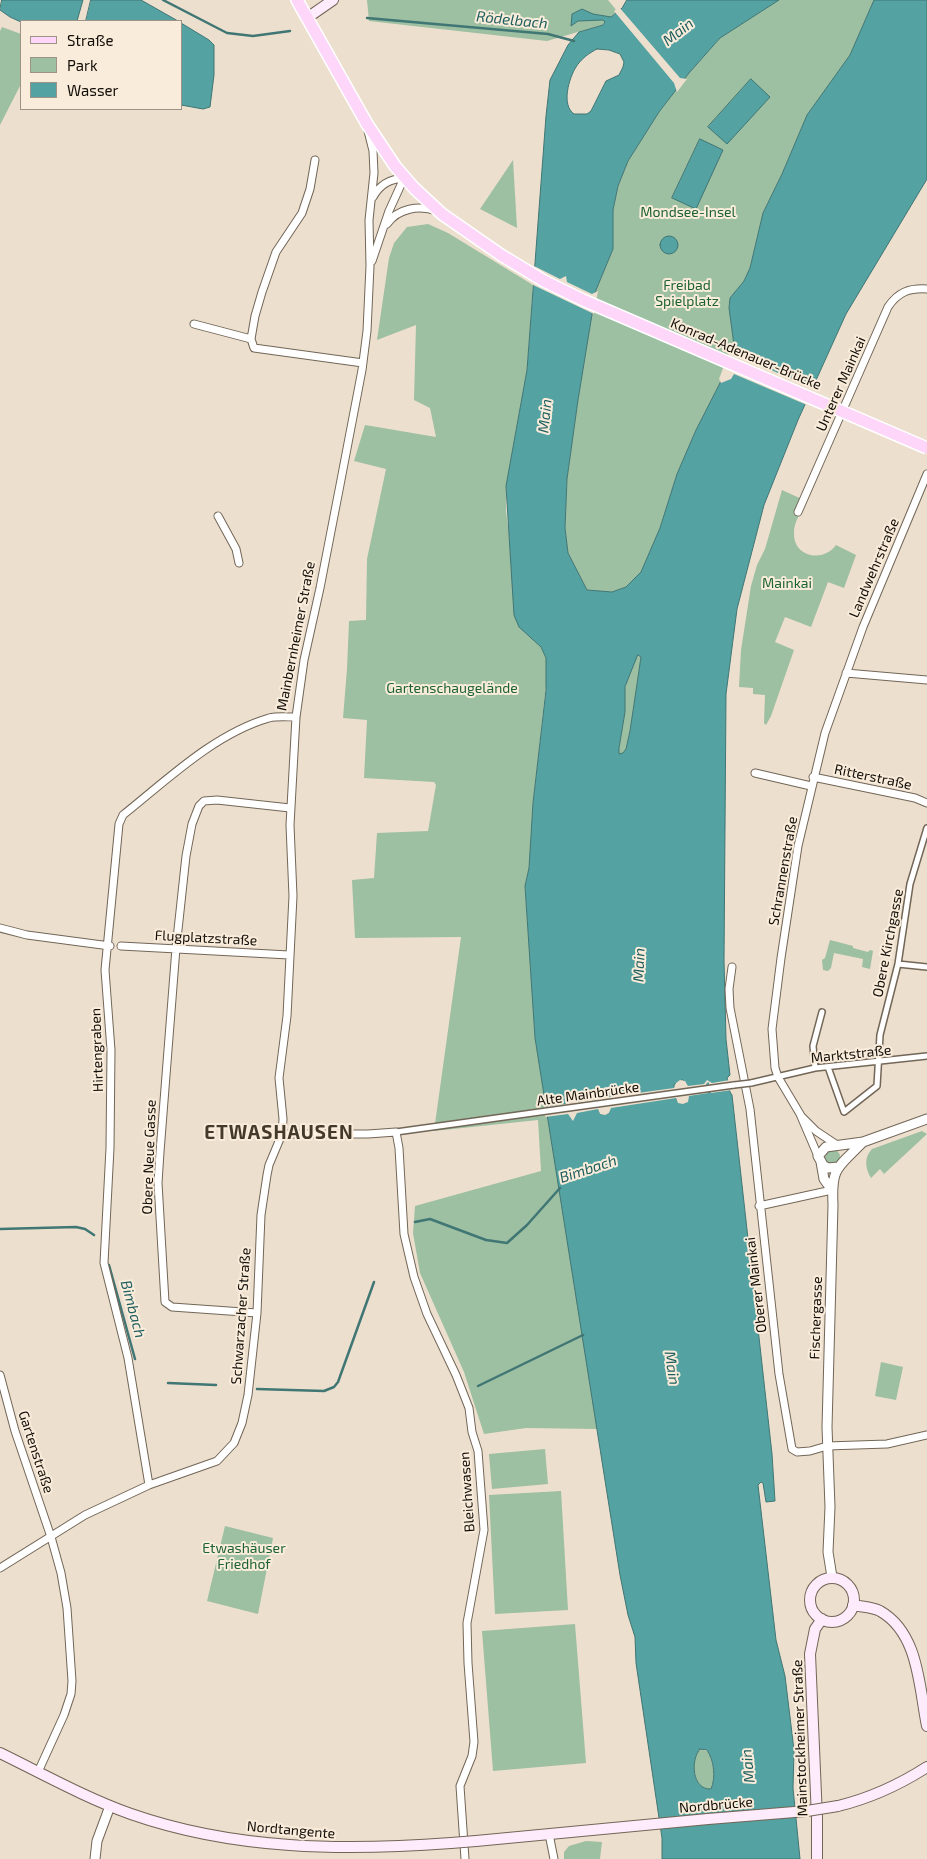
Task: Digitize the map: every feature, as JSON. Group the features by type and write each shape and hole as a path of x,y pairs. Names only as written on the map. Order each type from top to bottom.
{"main road":[{"path":"307,18 333,0"},
{"name":"Mainbernheimer Straße","path":"300,1 307,18 367,124 404,178 442,214 502,255"},
{"name":"Konrad-Adenauer-Brücke","path":"502,255 544,282 582,300 927,448"},
{"path":"832,1577 840,1579 849,1586 854,1595 853,1605 849,1614 842,1620 832,1622 817,1616 811,1608 811,1593 820,1581 832,1577"},
{"path":"853,1605 878,1610 894,1622 906,1639 917,1672 927,1726"},
{"name":"Mainstockheimer Straße","path":"817,1859 810,1654 815,1629 822,1619"},
{"name":"Nordtangente","path":"0,1753 110,1806 134,1815 185,1829 242,1840 356,1848 393,1848 596,1831"},
{"name":"Nordbrücke","path":"596,1831 807,1811 838,1806 864,1800 889,1790 927,1767"}],"street":[{"name":"Mainbernheimer Straße","path":"282,1134 283,1119 279,1078 287,1016 293,896 290,808 296,717 304,660 320,588 363,363 367,331 370,266 369,237 374,162 367,124"},
{"path":"315,160 310,189 302,213 276,252 255,316 251,339 254,348 363,363"},
{"path":"371,202 377,191 386,183 397,178 404,178"},
{"name":"Mainbernheimer Straße","path":"370,266 389,211 404,178"},
{"name":"Mainbernheimer Straße","path":"384,228 395,215 404,210 421,208 442,214"},
{"name":"Unterer Mainkai","path":"798,512 888,307 904,291 927,289"},
{"path":"194,324 251,339"},
{"name":"Landwehrstraße","path":"846,672 927,474"},
{"path":"218,516 236,549 239,563"},
{"path":"846,672 927,680"},
{"name":"Schrannenstraße","path":"800,1114 778,1077 775,1068 772,1042 777,980 798,846 813,777 825,733 846,672"},
{"name":"Hirtengraben","path":"149,1485 128,1358 104,1263 110,1148 111,1050 105,970 118,824 123,814 231,733 271,718 296,717"},
{"path":"755,773 811,786"},
{"name":"Ritterstraße","path":"813,777 914,798 927,804"},
{"name":"Obere Neue Gasse","path":"257,1313 172,1307 168,1305 164,1298 158,1183 176,948 186,856 192,824 198,806 204,801 217,800 290,808"},
{"name":"Obere Kirchgasse","path":"828,1067 843,1111 845,1112 877,1086 880,1035 898,964 910,884 927,828"},
{"path":"0,928 27,935 108,945"},
{"name":"Flugplatzstraße","path":"121,946 289,955"},
{"path":"898,964 927,967"},
{"path":"732,967 729,989 730,1008 748,1082"},
{"path":"815,1068 813,1046 822,1012"},
{"name":"Marktstraße","path":"748,1082 815,1068 927,1056"},
{"name":"Alte Mainbrücke","path":"396,1132 748,1082"},
{"name":"Oberer Mainkai","path":"748,1082 779,1374 793,1450 797,1452 810,1451 827,1446 887,1444 927,1436"},
{"path":"800,1114 816,1131 837,1145 845,1160"},
{"path":"800,1114 819,1159 822,1175 832,1190"},
{"path":"819,1159 826,1147 863,1142 927,1119"},
{"path":"282,1134 368,1134 396,1132"},
{"name":"Bleichwasen","path":"396,1132 404,1234 414,1277 427,1314 456,1375 469,1408 472,1432 478,1451 484,1530 467,1623 474,1742 472,1756 461,1781 459,1793 465,1859"},
{"name":"Schwarzacher Straße","path":"0,1568 85,1515 149,1485 217,1461 234,1443 242,1423 248,1395 257,1313 261,1224 267,1176 269,1165 282,1134"},
{"path":"832,1190 832,1182 838,1167 863,1142"},
{"path":"819,1159 828,1168 838,1167"},
{"path":"760,1206 832,1190"},
{"name":"Fischergasse","path":"827,1446 832,1190"},
{"name":"Gartenstraße","path":"0,1375 15,1431 51,1537 61,1573 67,1608 72,1681 71,1694 64,1715 38,1772"},
{"path":"827,1446 830,1508 828,1552 832,1577"},
{"path":"95,1859 97,1841 110,1806"},
{"path":"549,1834 554,1859"}],"green space":[{"path":"367,0 608,0 617,11 602,25 547,41 369,21"},
{"name":"Mondsee-Insel","path":"779,0 874,0 850,55 807,115 763,213 750,268 744,281 730,298 729,308 734,345 720,383 696,430 677,474 660,528 641,573 626,587 612,592 587,590 568,553 565,528 567,479 596,290 613,249 613,210 618,186 628,161 659,112 689,73 720,38"},
{"path":"2,27 20,34 20,86 0,125 0,31"},
{"path":"513,160 517,228 480,209"},
{"name":"Gartenschaugelände","path":"428,224 448,233 533,285 527,370 506,486 506,511 512,559 532,637 541,647 546,658 546,685 533,803 529,868 525,886 535,1038 598,1429 526,1428 484,1434 464,1372 420,1273 413,1233 415,1206 541,1171 538,1120 434,1131 461,937 355,938 352,880 374,878 377,833 428,831 436,785 434,782 364,778 367,720 343,718 349,621 366,620 367,559 386,469 354,461 365,425 436,437 430,408 414,400 416,325 377,340 389,258 394,243 407,227"},
{"name":"Mainkai","path":"782,490 806,501 796,521 794,530 795,542 799,548 810,555 817,555 830,551 836,545 856,555 844,588 828,582 811,627 785,617 775,642 794,650 771,716 766,725 764,723 765,695 753,694 753,688 739,687 741,650 751,586 757,565 765,549"},
{"path":"638,655 641,657 630,731 626,749 623,753 619,754 625,712 625,687"},
{"path":"830,940 868,952 870,950 873,951 870,969 862,967 863,959 834,953 831,968 828,971 823,970 822,960 825,958"},
{"path":"922,1131 927,1134 884,1174 880,1169 871,1178 866,1163 869,1152 872,1149"},
{"path":"832,1149 838,1151 840,1157 838,1163 832,1165 826,1163 824,1157 826,1151"},
{"path":"881,1362 903,1367 896,1400 875,1396"},
{"path":"545,1449 548,1484 492,1489 489,1454"},
{"path":"561,1491 568,1610 495,1614 489,1495"},
{"name":"Etwashäuser Friedhof","path":"225,1526 273,1538 258,1614 207,1601"},
{"path":"575,1624 586,1763 493,1771 482,1631"},
{"path":"700,1749 709,1752 712,1761 714,1775 711,1789 700,1785 694,1774 694,1760"},
{"path":"586,1841 602,1842 600,1859 564,1859 564,1852 569,1846"}],"water":[{"path":"2,0 83,0 77,20 20,20 20,22 0,10"},
{"path":"91,0 141,0 176,20 86,20"},
{"name":"Main","path":"627,0 779,0 720,38 689,73 659,112 628,161 618,186 613,210 613,249 596,290 578,400 567,479 565,528 568,553 587,590 612,592 626,587 641,572 660,528 677,474 696,430 720,383 734,345 729,308 730,298 744,281 750,268 763,213 807,115 850,55 874,0 927,0 927,179 846,314 798,420 764,505 737,609 726,694 724,961 726,1039 730,1075 727,1078 732,1095 772,1454 775,1501 766,1502 763,1483 761,1482 758,1485 776,1640 785,1676 794,1750 793,1788 800,1859 662,1859 662,1838 636,1663 635,1637 628,1615 620,1575 535,1038 525,886 529,868 533,803 546,690 546,658 541,647 519,627 514,615 506,486 527,370 550,80 568,45 579,32 603,25 605,22 603,20 578,21 571,26 572,14 582,9 593,14 611,17 622,8","holes":["597,49 609,50 620,54 624,62 619,75 606,81 591,111 587,114 574,114 568,104 568,91 576,67 585,56","638,655 641,657 630,731 626,749 623,753 619,754 625,712 625,687","683,1080 688,1086 686,1103 677,1101 674,1085","599,1092 609,1095 609,1113 600,1114 596,1097","700,1749 707,1750 714,1769 711,1789 700,1785 697,1780 694,1767"]},
{"path":"182,24 214,45 214,75 210,107 203,109 182,105"},
{"path":"751,79 770,97 727,144 708,127"},
{"path":"700,139 723,150 696,209 672,198"},
{"path":"669,236 675,239 678,245 675,251 669,254 663,251 660,245 663,239"}],"pier":[{"path":"619,7 680,78 687,79 677,92 674,83 614,11"},
{"path":"532,265 560,279 566,276 567,282 592,294 598,291 594,314 531,284"},
{"path":"735,346 740,349 741,357 815,389 807,405 734,374 731,379 721,383 719,379 731,347"},
{"path":"680,1080 685,1081 688,1086 704,1084 707,1080 712,1083 730,1080 732,1090 711,1093 708,1082 706,1084 708,1093 689,1096 688,1102 683,1104 678,1103 676,1098 611,1108 609,1113 605,1115 600,1114 598,1109 577,1113 573,1121 568,1114 545,1117 544,1107 566,1104 567,1098 575,1096 576,1102 596,1099 597,1094 602,1091 607,1093 609,1097 674,1088"}],"waterway":[{"name":"Rödelbach","path":"163,0 227,33 253,36 290,31"},
{"name":"Rödelbach","path":"367,18 548,34 574,41"},
{"name":"Bimbach","path":"415,1222 430,1219 486,1240 507,1243 527,1225 560,1188"},
{"name":"Bimbach","path":"0,1229 76,1227 85,1229 94,1235"},
{"name":"Bimbach","path":"109,1265 135,1359"},
{"name":"Bimbach","path":"257,1389 324,1391 334,1387 338,1382 374,1282"},
{"path":"478,1386 583,1335"},
{"name":"Bimbach","path":"168,1383 216,1385"}],"district":[{"name":"ETWASHAUSEN","path":"279,1133"}],"park label":[{"name":"Freibad Spielplatz","path":"687,294"}]}
